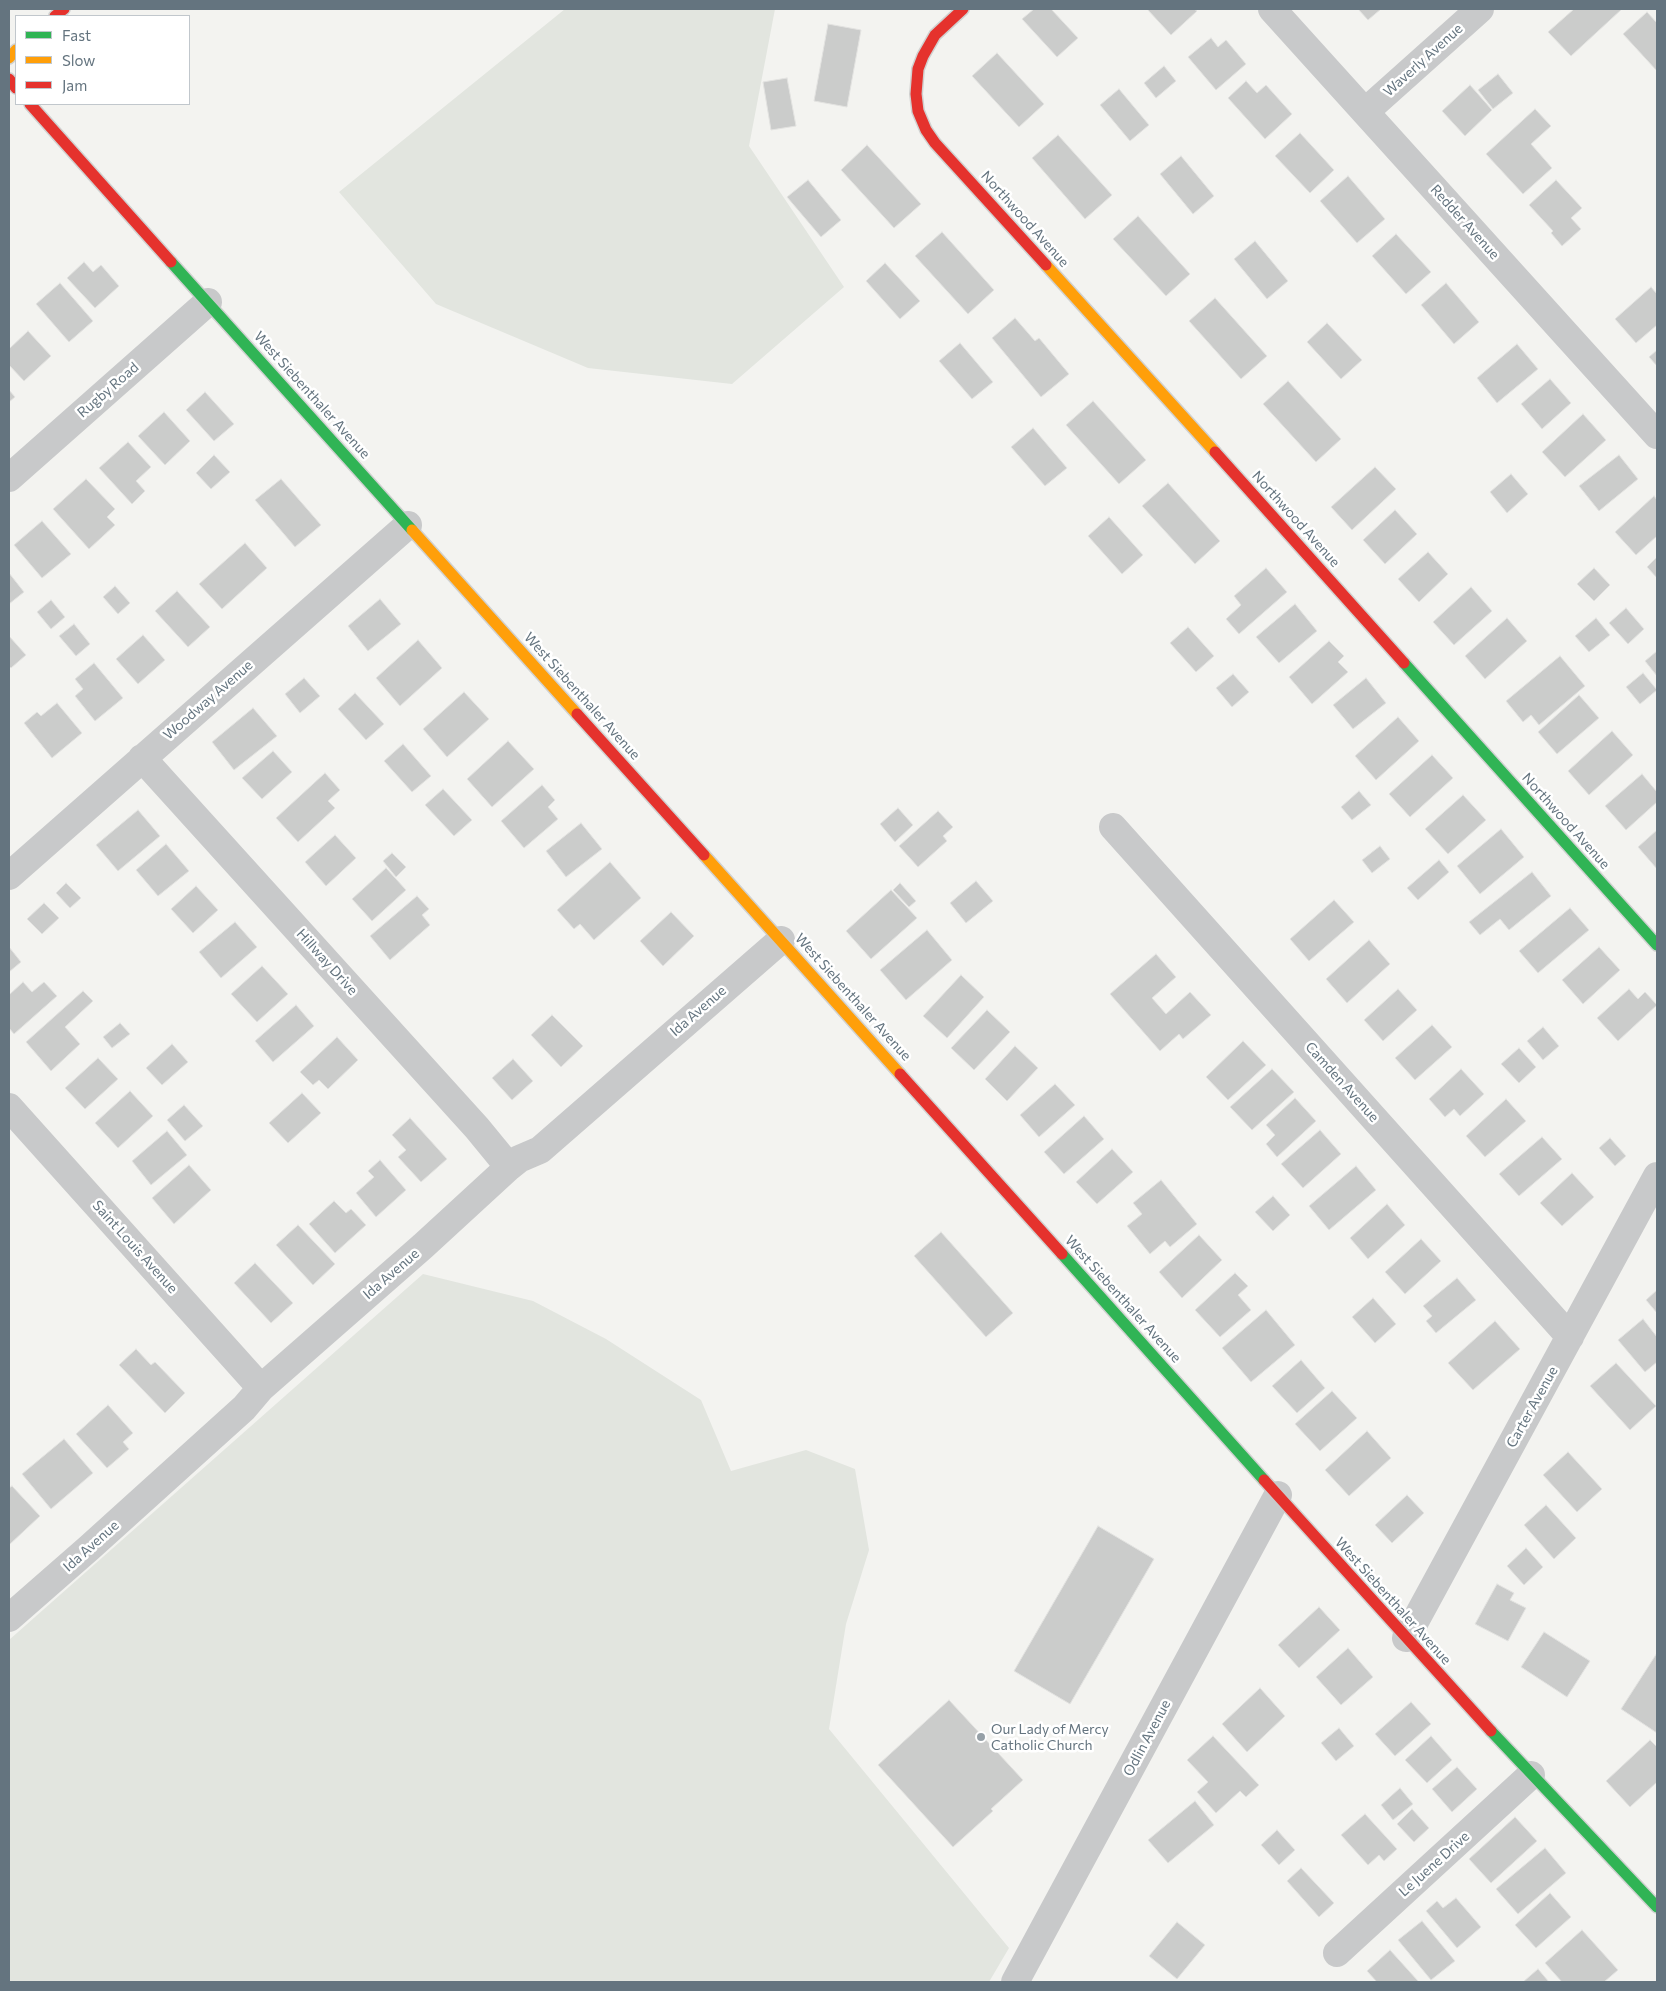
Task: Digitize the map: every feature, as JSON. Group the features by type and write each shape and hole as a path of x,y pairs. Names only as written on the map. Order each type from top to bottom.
{"main road":[{"name":"Northwood Avenue","path":"963,9 935,35 922,56 918,69 916,94 918,111 926,130 935,143 1140,368 1657,945"},
{"name":"West Siebenthaler Avenue","path":"31,105 1406,1638 1531,1775 1657,1907"}],"street":[{"name":"Redder Avenue","path":"1272,9 1657,435"},
{"name":"Waverly Avenue","path":"1366,111 1480,9"},
{"name":"Rugby Road","path":"9,478 208,302"},
{"name":"Woodway Avenue","path":"9,876 408,525"},
{"name":"Hillway Drive","path":"142,758 477,1128 509,1167"},
{"name":"Camden Avenue","path":"1113,828 1570,1337"},
{"name":"Ida Avenue","path":"9,1618 244,1408 261,1388 423,1246 509,1167 519,1159 540,1150 781,940"},
{"name":"Saint Louis Avenue","path":"9,1107 261,1388"},
{"name":"Carter Avenue","path":"1406,1638 1657,1176"},
{"name":"Odlin Avenue","path":"1015,1982 1278,1495"},
{"name":"Le Juene Drive","path":"1337,1953 1531,1775"}],"shaded area":[{"path":"565,9 775,9 749,146 844,287 732,384 588,368 436,304 339,192"},
{"path":"423,1274 533,1301 606,1339 701,1400 731,1471 806,1450 855,1469 869,1550 846,1624 829,1729 1009,1948 989,1982 9,1982 9,1640"}],"building":[{"path":"1034,9 1051,9 1078,38 1057,57 1022,19"},
{"path":"1147,9 1194,9 1197,11 1171,35"},
{"path":"1358,9 1381,9 1368,20"},
{"path":"1574,9 1622,9 1571,56 1548,32"},
{"path":"1647,12 1657,23 1657,71 1623,34"},
{"path":"828,24 861,30 847,107 814,101"},
{"path":"1211,38 1218,47 1226,40 1246,64 1216,90 1188,57"},
{"path":"997,53 1044,104 1019,127 972,76"},
{"path":"1164,66 1176,81 1156,98 1144,83"},
{"path":"1498,74 1513,93 1493,109 1478,90"},
{"path":"787,78 796,126 771,130 763,82"},
{"path":"1246,81 1257,93 1266,85 1292,114 1265,139 1228,98"},
{"path":"1470,85 1492,110 1465,136 1442,111"},
{"path":"1119,89 1149,125 1130,141 1100,105"},
{"path":"1535,109 1551,126 1531,144 1552,168 1523,194 1486,154"},
{"path":"1300,133 1334,170 1310,193 1275,156"},
{"path":"1058,135 1112,195 1085,219 1032,158"},
{"path":"867,145 921,204 894,228 841,170"},
{"path":"1181,156 1214,196 1193,214 1160,174"},
{"path":"1348,176 1385,219 1357,243 1320,201"},
{"path":"808,180 841,220 821,237 787,197"},
{"path":"1556,180 1582,208 1571,218 1581,229 1562,246 1551,233 1553,231 1529,205"},
{"path":"1138,216 1190,274 1166,296 1113,239"},
{"path":"942,232 994,290 968,314 915,256"},
{"path":"1396,234 1431,272 1406,294 1372,256"},
{"path":"1255,241 1288,281 1267,299 1234,259"},
{"path":"84,262 93,272 101,265 119,286 95,308 67,278"},
{"path":"885,263 920,301 900,319 866,281"},
{"path":"60,283 93,321 69,342 36,304"},
{"path":"1446,283 1479,322 1454,344 1421,305"},
{"path":"1651,287 1657,294 1657,325 1636,343 1615,319"},
{"path":"1215,298 1267,356 1241,379 1189,321"},
{"path":"1015,318 1035,341 1039,338 1069,374 1041,397 992,338"},
{"path":"1327,323 1362,360 1341,379 1307,342"},
{"path":"28,331 51,356 24,381 9,365 9,349"},
{"path":"960,343 993,382 972,399 939,361"},
{"path":"1517,344 1538,369 1497,403 1477,378"},
{"path":"1657,350 1657,366 1649,357"},
{"path":"1550,379 1571,403 1542,429 1521,404"},
{"path":"1288,381 1341,439 1316,462 1263,404"},
{"path":"9,390 15,397 9,402"},
{"path":"205,392 234,424 214,441 186,410"},
{"path":"1093,401 1146,460 1119,484 1066,425"},
{"path":"164,412 190,441 165,465 138,436"},
{"path":"1583,414 1606,440 1565,477 1542,452"},
{"path":"1033,428 1067,468 1045,486 1011,447"},
{"path":"128,442 151,467 136,481 145,491 132,504 99,468"},
{"path":"214,455 230,472 211,489 196,473"},
{"path":"1619,455 1638,479 1599,511 1579,486"},
{"path":"1375,467 1396,489 1352,530 1331,507"},
{"path":"1511,474 1528,494 1507,513 1490,492"},
{"path":"86,479 115,509 107,517 115,525 89,549 53,509"},
{"path":"281,479 321,525 295,547 255,500"},
{"path":"1168,483 1220,541 1195,564 1142,506"},
{"path":"1654,496 1657,500 1657,536 1636,555 1615,532"},
{"path":"1395,510 1417,534 1385,564 1363,540"},
{"path":"1109,517 1143,555 1122,574 1088,536"},
{"path":"42,521 71,554 42,578 14,545"},
{"path":"245,543 267,568 222,609 199,584"},
{"path":"1428,552 1448,574 1419,602 1398,579"},
{"path":"1657,557 1657,578 1647,567"},
{"path":"1266,568 1287,592 1239,634 1226,619 1241,605 1234,596"},
{"path":"1594,568 1610,585 1594,601 1577,584"},
{"path":"9,573 24,592 9,604"},
{"path":"115,586 130,603 118,614 103,597"},
{"path":"1471,587 1492,611 1454,645 1433,622"},
{"path":"177,591 210,627 188,647 155,611"},
{"path":"380,599 401,624 368,651 348,626"},
{"path":"51,600 65,617 51,629 37,612"},
{"path":"1295,604 1317,631 1279,663 1256,637"},
{"path":"1626,608 1644,629 1628,644 1609,623"},
{"path":"1507,618 1527,641 1485,679 1465,656"},
{"path":"1596,618 1610,635 1589,652 1575,636"},
{"path":"74,624 90,644 76,656 59,636"},
{"path":"1188,627 1214,656 1196,672 1170,643"},
{"path":"143,635 165,660 138,684 116,659"},
{"path":"9,636 26,655 11,668 9,666"},
{"path":"418,640 442,668 400,706 376,678"},
{"path":"1329,641 1344,656 1338,662 1348,672 1312,704 1289,677"},
{"path":"1657,651 1657,676 1645,661"},
{"path":"1560,656 1585,686 1539,725 1531,715 1523,722 1506,701"},
{"path":"94,663 123,698 95,721 75,696 83,689 75,679"},
{"path":"1643,673 1657,690 1640,704 1626,687"},
{"path":"1233,674 1249,692 1232,707 1216,688"},
{"path":"304,678 320,696 300,713 285,694"},
{"path":"1366,678 1386,703 1353,729 1333,705"},
{"path":"464,692 489,719 447,757 423,729"},
{"path":"355,693 384,724 366,740 338,709"},
{"path":"1579,695 1599,718 1557,754 1538,732"},
{"path":"57,703 82,733 52,758 24,723 37,712 41,716"},
{"path":"253,708 277,736 234,770 212,742"},
{"path":"1398,717 1419,741 1376,780 1355,756"},
{"path":"1612,731 1633,755 1589,795 1568,771"},
{"path":"508,741 534,769 492,807 467,779"},
{"path":"403,744 431,776 412,792 384,761"},
{"path":"273,751 292,772 262,799 242,778"},
{"path":"1432,755 1453,778 1410,817 1389,794"},
{"path":"325,773 340,790 328,801 335,808 298,842 276,818"},
{"path":"1642,774 1657,792 1657,802 1626,830 1605,806"},
{"path":"542,785 555,800 548,807 558,819 524,848 501,821"},
{"path":"443,789 472,820 454,836 425,805"},
{"path":"1359,791 1371,805 1352,820 1341,807"},
{"path":"1463,795 1486,820 1448,854 1425,829"},
{"path":"898,808 913,825 895,842 880,824"},
{"path":"138,810 160,836 118,871 96,845"},
{"path":"938,811 953,827 943,836 947,841 918,867 899,846"},
{"path":"581,823 602,849 566,877 546,851"},
{"path":"1501,829 1524,857 1480,894 1457,866"},
{"path":"1657,830 1657,869 1638,847"},
{"path":"335,835 356,858 326,886 305,862"},
{"path":"166,844 189,871 158,896 136,870"},
{"path":"1380,846 1390,859 1372,873 1362,860"},
{"path":"392,853 406,867 396,877 383,861"},
{"path":"1439,860 1449,872 1418,900 1407,888"},
{"path":"610,862 641,898 594,940 580,924 574,929 557,910"},
{"path":"386,868 406,890 372,921 352,899"},
{"path":"1532,872 1551,896 1509,930 1500,919 1480,935 1469,922"},
{"path":"976,881 993,901 966,923 950,903"},
{"path":"66,883 81,898 70,908 56,893"},
{"path":"900,883 916,901 909,907 893,890"},
{"path":"196,886 218,910 193,933 171,909"},
{"path":"891,890 917,918 871,959 846,931"},
{"path":"417,896 429,909 422,915 430,925 390,960 370,936"},
{"path":"1334,900 1354,922 1309,961 1290,939"},
{"path":"44,903 59,918 42,934 27,919"},
{"path":"1570,908 1589,930 1538,973 1519,951"},
{"path":"671,912 694,936 663,966 640,941"},
{"path":"235,922 257,947 221,978 199,952"},
{"path":"927,930 952,960 906,1000 880,970"},
{"path":"1369,940 1390,964 1347,1003 1326,979"},
{"path":"9,947 21,962 9,972"},
{"path":"1599,947 1620,970 1583,1004 1562,980"},
{"path":"1156,954 1176,977 1152,998 1166,1014 1190,992 1211,1015 1183,1039 1179,1034 1160,1051 1110,994"},
{"path":"262,966 288,994 257,1022 231,994"},
{"path":"961,975 984,997 947,1038 923,1016"},
{"path":"23,982 32,992 44,982 57,996 14,1034 9,1028 9,995"},
{"path":"1398,989 1417,1010 1383,1041 1364,1020"},
{"path":"1629,989 1638,999 1645,992 1657,1005 1618,1041 1597,1018"},
{"path":"83,991 93,1001 65,1027 80,1044 51,1071 26,1042"},
{"path":"296,1005 314,1026 273,1062 255,1041"},
{"path":"987,1010 1010,1032 974,1070 951,1048"},
{"path":"552,1015 583,1046 561,1067 531,1035"},
{"path":"120,1023 130,1034 112,1048 103,1037"},
{"path":"1432,1025 1452,1047 1415,1080 1395,1058"},
{"path":"1543,1027 1559,1046 1543,1060 1527,1041"},
{"path":"337,1037 358,1060 328,1089 319,1080 313,1085 300,1072"},
{"path":"1243,1041 1266,1065 1228,1100 1206,1077"},
{"path":"172,1044 188,1062 162,1085 146,1068"},
{"path":"1015,1046 1038,1068 1007,1101 985,1079"},
{"path":"1519,1048 1536,1067 1519,1083 1501,1064"},
{"path":"98,1058 118,1079 85,1109 65,1088"},
{"path":"513,1059 533,1081 512,1100 492,1078"},
{"path":"1272,1069 1294,1092 1252,1130 1230,1107"},
{"path":"1461,1069 1484,1094 1460,1116 1454,1109 1445,1117 1429,1099"},
{"path":"1055,1084 1075,1105 1039,1137 1020,1115"},
{"path":"130,1091 153,1116 118,1148 95,1123"},
{"path":"302,1093 321,1113 288,1143 269,1123"},
{"path":"1295,1098 1316,1121 1277,1157 1266,1144 1275,1135 1266,1125"},
{"path":"1506,1099 1526,1121 1485,1157 1466,1136"},
{"path":"184,1105 203,1126 185,1141 167,1120"},
{"path":"1084,1116 1104,1139 1064,1174 1044,1152"},
{"path":"410,1118 447,1159 421,1182 398,1157 406,1150 392,1135"},
{"path":"1320,1130 1341,1154 1303,1188 1281,1164"},
{"path":"167,1131 187,1155 151,1185 132,1161"},
{"path":"1542,1137 1562,1159 1519,1196 1499,1174"},
{"path":"1610,1138 1626,1156 1615,1166 1599,1148"},
{"path":"1112,1149 1133,1172 1097,1204 1076,1182"},
{"path":"380,1160 406,1190 376,1217 356,1193 374,1177 368,1171"},
{"path":"189,1165 211,1190 174,1224 152,1198"},
{"path":"1356,1166 1376,1190 1329,1230 1309,1206"},
{"path":"1572,1173 1594,1197 1562,1226 1540,1203"},
{"path":"1161,1180 1197,1224 1170,1247 1165,1241 1150,1254 1127,1226 1142,1214 1133,1203"},
{"path":"1273,1196 1290,1215 1273,1231 1255,1212"},
{"path":"334,1201 346,1213 351,1209 366,1225 335,1253 309,1224"},
{"path":"1387,1204 1405,1225 1368,1259 1350,1238"},
{"path":"298,1225 335,1264 313,1285 276,1245"},
{"path":"941,1232 1013,1313 986,1337 914,1256"},
{"path":"1199,1235 1222,1260 1182,1298 1159,1272"},
{"path":"1421,1239 1441,1261 1405,1294 1385,1272"},
{"path":"255,1263 293,1303 271,1323 234,1283"},
{"path":"1235,1273 1248,1286 1238,1295 1251,1310 1220,1337 1195,1310"},
{"path":"1457,1278 1476,1300 1436,1333 1426,1321 1432,1316 1423,1306"},
{"path":"1657,1290 1657,1313 1646,1300"},
{"path":"1373,1298 1396,1324 1375,1343 1352,1317"},
{"path":"1266,1310 1295,1345 1251,1382 1222,1348"},
{"path":"1643,1319 1657,1337 1657,1362 1645,1372 1618,1340"},
{"path":"1495,1321 1520,1349 1473,1390 1448,1363"},
{"path":"136,1349 151,1365 155,1362 185,1393 165,1413 119,1365"},
{"path":"1301,1360 1325,1388 1297,1413 1272,1386"},
{"path":"1616,1363 1656,1406 1630,1430 1590,1386"},
{"path":"1332,1391 1357,1418 1320,1451 1295,1424"},
{"path":"108,1405 133,1433 123,1442 129,1449 107,1468 76,1434"},
{"path":"1367,1431 1391,1458 1349,1496 1325,1470"},
{"path":"64,1439 93,1473 51,1509 22,1474"},
{"path":"1568,1452 1602,1489 1577,1512 1543,1475"},
{"path":"12,1486 40,1516 9,1545 9,1488"},
{"path":"1407,1495 1424,1513 1392,1543 1375,1525"},
{"path":"1546,1505 1576,1538 1554,1559 1524,1525"},
{"path":"1098,1526 1154,1559 1070,1704 1014,1671"},
{"path":"1526,1548 1543,1567 1524,1585 1507,1566"},
{"path":"1497,1584 1514,1593 1510,1600 1526,1608 1508,1641 1475,1624"},
{"path":"1319,1607 1340,1630 1299,1668 1278,1645"},
{"path":"1544,1632 1590,1661 1567,1697 1521,1667"},
{"path":"1348,1648 1373,1677 1341,1705 1316,1677"},
{"path":"1657,1653 1657,1733 1621,1709"},
{"path":"1260,1688 1285,1716 1247,1752 1222,1724"},
{"path":"949,1700 1023,1780 991,1809 993,1811 953,1847 878,1765"},
{"path":"1411,1702 1431,1724 1395,1756 1375,1734"},
{"path":"1339,1728 1354,1746 1336,1761 1321,1743"},
{"path":"1213,1736 1259,1785 1246,1797 1240,1791 1216,1813 1197,1792 1208,1782 1187,1760"},
{"path":"1431,1736 1452,1760 1427,1783 1405,1760"},
{"path":"1650,1740 1657,1747 1657,1782 1630,1807 1606,1781"},
{"path":"1457,1767 1477,1789 1452,1812 1432,1789"},
{"path":"1400,1788 1413,1804 1393,1820 1381,1805"},
{"path":"1195,1801 1214,1825 1168,1863 1148,1840"},
{"path":"1412,1809 1429,1828 1414,1842 1397,1824"},
{"path":"1365,1814 1397,1849 1384,1861 1379,1855 1368,1865 1341,1835"},
{"path":"1515,1817 1537,1841 1491,1883 1469,1859"},
{"path":"1277,1830 1295,1850 1279,1865 1261,1845"},
{"path":"1545,1848 1566,1873 1518,1914 1496,1889"},
{"path":"1301,1868 1334,1903 1319,1917 1287,1881"},
{"path":"1550,1893 1571,1917 1536,1948 1515,1925"},
{"path":"1456,1898 1481,1927 1457,1948 1426,1911 1437,1901 1443,1908"},
{"path":"1422,1921 1455,1961 1431,1980 1398,1940"},
{"path":"1177,1922 1205,1945 1177,1979 1149,1956"},
{"path":"1582,1930 1618,1970 1604,1982 1562,1982 1545,1963"},
{"path":"1390,1950 1417,1982 1377,1982 1367,1971"},
{"path":"1538,1969 1549,1982 1523,1982"}],"traffic: fast":[{"path":"171,262 412,530"},
{"path":"1404,663 1657,945"},
{"path":"1062,1254 1264,1480"},
{"path":"1491,1731 1657,1907"}],"traffic: slow":[{"path":"9,58 15,51"},
{"path":"1046,265 1215,452"},
{"path":"412,530 577,714"},
{"path":"704,855 900,1074"}],"traffic: jam":[{"path":"56,15 64,9"},
{"path":"963,9 935,35 923,56 918,69 916,94 918,111 926,130 935,143 1046,265"},
{"path":"9,79 15,87"},
{"path":"31,105 171,262"},
{"path":"1215,452 1404,663"},
{"path":"577,714 704,855"},
{"path":"900,1074 1062,1254"},
{"path":"1264,1480 1491,1731"}],"place":[{"name":"Our Lady of Mercy Catholic Church","path":"981,1737"}]}
